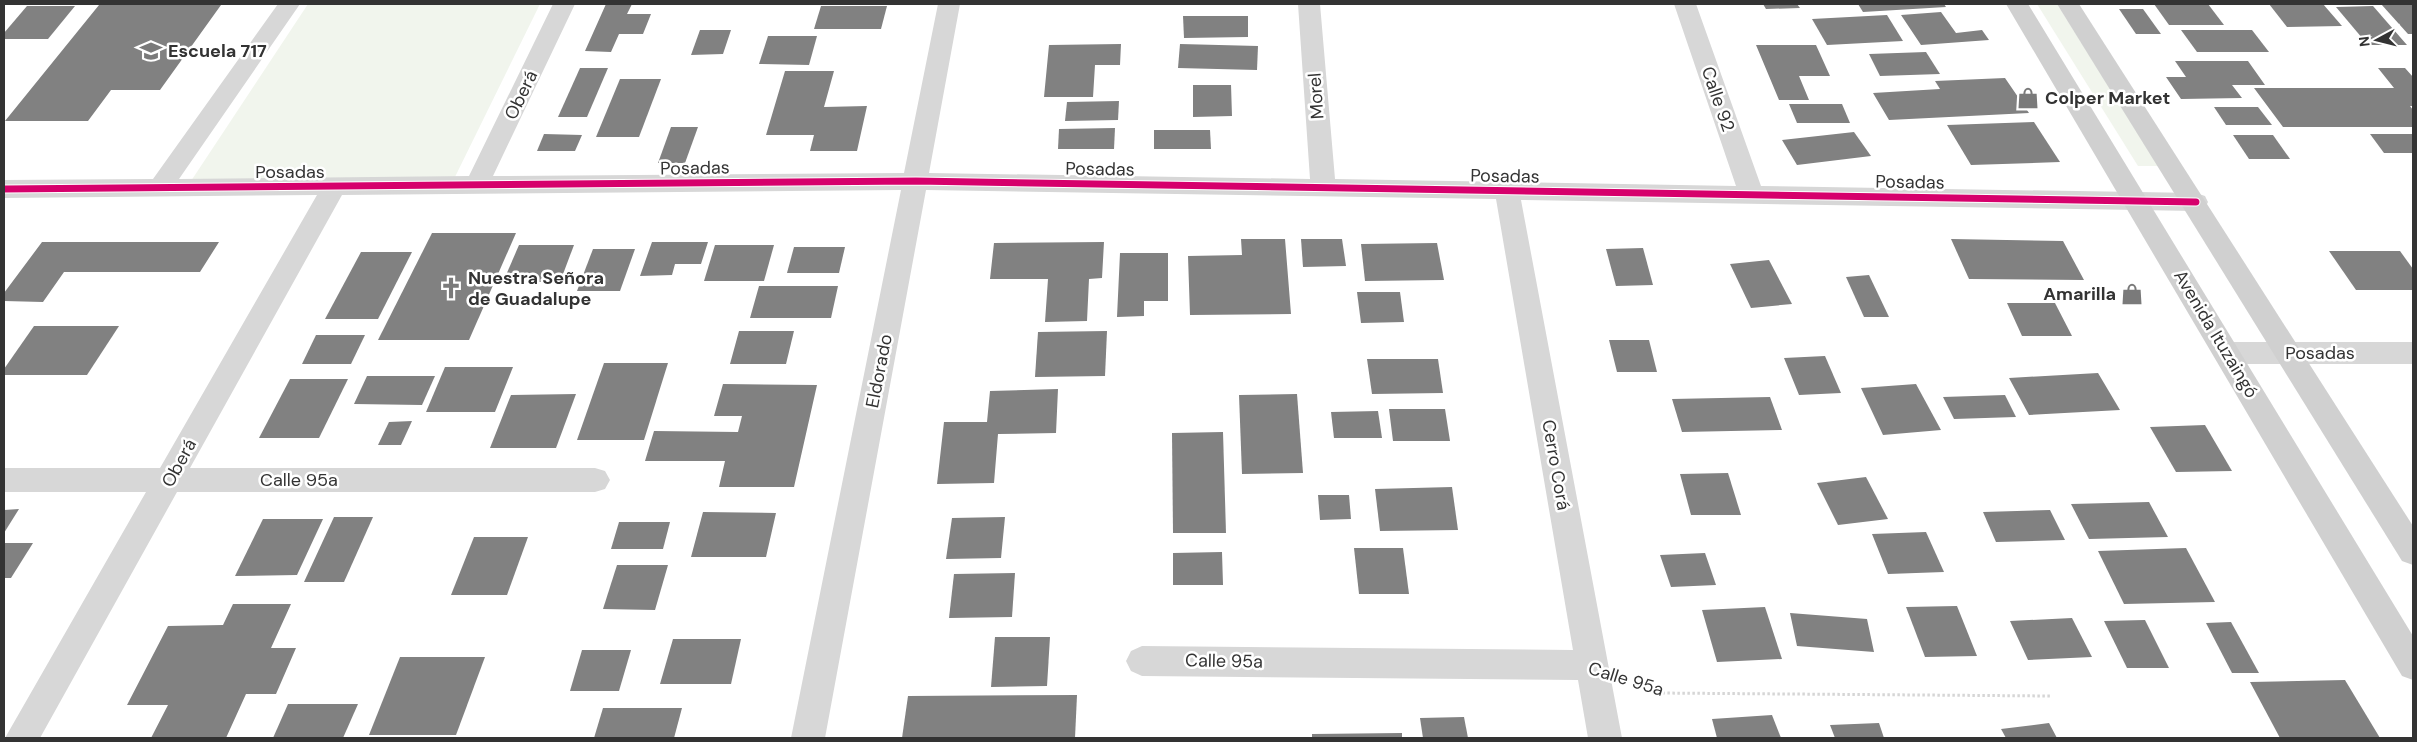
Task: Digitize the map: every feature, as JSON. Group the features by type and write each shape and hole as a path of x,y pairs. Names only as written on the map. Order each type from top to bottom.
{"main road":[{"name":"Avenida Ituzaingó","path":"2017,4 2137,201 2413,665"},
{"path":"2068,4 2196,202 2413,552"}],"street":[{"path":"160,188 290,4"},
{"name":"Oberá","path":"477,186 564,4"},
{"name":"Eldorado","path":"808,738 949,4"},
{"name":"Morel","path":"1309,4 1323,188"},
{"name":"Calle 92","path":"1685,4 1752,195"},
{"name":"Posadas","path":"4,189 916,181 2196,202"},
{"name":"Oberá","path":"22,738 334,187"},
{"name":"Cerro Corá","path":"1507,191 1605,738"},
{"name":"Posadas","path":"2227,353 2413,353"},
{"name":"Calle 95a","path":"4,480 595,480"},
{"name":"Calle 95a","path":"1142,661 1592,665"}],"shaded area":[{"path":"308,4 540,4 453,181 191,181"},
{"path":"2037,4 2057,4 2159,166 2138,166"}],"building":[{"path":"606,4 632,4 627,14 651,14 643,34 619,34 611,52 585,51"},
{"path":"1763,4 1797,4 1800,8 1766,9"},
{"path":"1858,4 1944,4 1946,7 1863,12"},
{"path":"2154,4 2208,4 2224,25 2169,25"},
{"path":"2269,4 2323,4 2342,26 2287,27"},
{"path":"2381,4 2413,4 2413,34 2408,34"},
{"path":"99,5 221,5 160,90 111,90 88,121 5,121"},
{"path":"27,6 75,6 48,39 4,39 4,33"},
{"path":"821,6 887,6 881,29 814,29"},
{"path":"2373,6 2407,45 2368,45 2336,7"},
{"path":"2119,9 2143,9 2161,34 2136,34"},
{"path":"1941,12 1956,33 1982,30 1989,40 1921,45 1901,15"},
{"path":"1887,15 1903,41 1827,45 1812,19"},
{"path":"1183,16 1248,16 1248,37 1184,38"},
{"path":"700,30 731,30 723,54 691,55"},
{"path":"2181,30 2252,30 2269,52 2197,52"},
{"path":"768,36 817,36 809,65 759,64"},
{"path":"1121,44 1120,65 1095,65 1093,97 1044,97 1049,45"},
{"path":"1180,44 1258,46 1257,70 1178,68"},
{"path":"1756,45 1816,45 1830,76 1799,76 1809,100 1779,100"},
{"path":"1926,52 1940,74 1880,76 1869,54"},
{"path":"2175,61 2248,61 2265,85 2232,85 2242,98 2181,99 2166,77 2186,77"},
{"path":"580,68 608,68 587,117 558,117"},
{"path":"2378,68 2405,68 2413,77 2413,106 2410,106 2413,110 2413,127 2283,127 2254,88 2394,88"},
{"path":"785,71 834,71 824,107 867,106 857,151 810,151 814,135 766,135"},
{"path":"2005,78 2029,113 1889,120 1873,93 1940,89 1935,81"},
{"path":"620,79 661,79 639,137 596,137"},
{"path":"1193,85 1231,85 1232,116 1193,117"},
{"path":"1119,101 1118,120 1065,121 1067,102"},
{"path":"1789,104 1842,104 1850,123 1797,123"},
{"path":"2214,107 2258,107 2272,125 2226,125"},
{"path":"2034,122 2060,162 1971,165 1947,125"},
{"path":"671,127 698,127 685,163 658,163"},
{"path":"1115,128 1114,149 1058,149 1059,129"},
{"path":"1154,130 1210,130 1211,149 1154,149"},
{"path":"1854,132 1871,156 1797,165 1782,140"},
{"path":"544,134 582,135 575,151 537,151"},
{"path":"2370,134 2413,134 2413,153 2384,153"},
{"path":"2233,135 2273,135 2290,159 2249,159"},
{"path":"432,233 516,233 469,340 378,340"},
{"path":"1241,239 1285,239 1291,314 1190,315 1188,256 1242,255"},
{"path":"1301,239 1342,239 1346,266 1303,267"},
{"path":"1951,239 2063,241 2084,280 1969,279"},
{"path":"42,242 219,242 200,272 64,272 43,302 4,301 4,293"},
{"path":"652,242 708,242 701,264 675,264 672,275 640,276"},
{"path":"1104,242 1102,278 1089,279 1087,321 1045,322 1048,279 990,279 994,243"},
{"path":"1437,243 1444,280 1365,281 1361,244"},
{"path":"519,245 574,245 560,282 503,282"},
{"path":"715,245 774,245 764,281 704,281"},
{"path":"794,247 845,247 839,273 787,273"},
{"path":"1643,248 1653,285 1616,286 1606,249"},
{"path":"593,249 635,249 620,291 577,291"},
{"path":"2329,251 2400,251 2413,269 2413,290 2356,290"},
{"path":"361,252 412,252 378,319 325,319"},
{"path":"1120,253 1168,253 1168,301 1144,301 1144,316 1117,317"},
{"path":"1769,260 1792,304 1751,308 1730,264"},
{"path":"1869,275 1889,317 1864,317 1846,277"},
{"path":"759,286 838,286 831,318 750,318"},
{"path":"1357,292 1400,292 1404,322 1361,323"},
{"path":"2007,303 2055,303 2072,336 2022,336"},
{"path":"34,326 119,326 87,375 4,375 4,369"},
{"path":"739,331 794,331 786,364 730,364"},
{"path":"1107,331 1105,376 1035,377 1038,332"},
{"path":"316,335 365,335 351,364 302,364"},
{"path":"1609,340 1649,340 1657,372 1617,372"},
{"path":"1825,356 1841,393 1799,395 1784,358"},
{"path":"1367,359 1438,359 1443,393 1372,394"},
{"path":"604,363 668,363 644,440 577,440"},
{"path":"445,367 513,367 495,412 426,412"},
{"path":"2098,373 2120,410 2029,415 2009,378"},
{"path":"367,376 435,376 422,405 354,404"},
{"path":"290,379 348,379 319,438 259,438"},
{"path":"723,384 817,385 794,487 719,487 725,461 645,461 654,431 738,432 742,416 714,416"},
{"path":"1916,384 1941,430 1883,435 1861,388"},
{"path":"1058,389 1056,433 998,434 994,483 937,484 944,422 987,422 990,391"},
{"path":"576,394 556,448 490,448 511,395"},
{"path":"1297,394 1303,473 1242,474 1239,395"},
{"path":"2005,395 2016,417 1954,419 1943,397"},
{"path":"1770,397 1782,430 1682,432 1672,399"},
{"path":"1389,409 1445,409 1450,441 1393,441"},
{"path":"1378,411 1382,438 1334,438 1331,412"},
{"path":"412,421 401,445 378,445 389,422"},
{"path":"2205,425 2232,471 2176,472 2150,427"},
{"path":"1223,432 1226,533 1173,533 1172,433"},
{"path":"1728,473 1741,515 1691,515 1680,474"},
{"path":"1866,477 1888,519 1838,525 1817,483"},
{"path":"1452,487 1458,530 1380,531 1375,489"},
{"path":"1318,495 1349,495 1351,519 1320,520"},
{"path":"2149,502 2168,537 2089,539 2071,504"},
{"path":"19,509 4,533 4,510"},
{"path":"2050,510 2065,540 1996,542 1983,512"},
{"path":"703,512 776,513 766,557 691,557"},
{"path":"334,517 373,517 344,582 304,582"},
{"path":"1005,517 1001,558 946,559 952,518"},
{"path":"263,519 323,519 297,575 235,576"},
{"path":"619,522 670,522 663,549 611,549"},
{"path":"1926,532 1944,572 1888,574 1872,534"},
{"path":"474,537 528,537 507,595 451,595"},
{"path":"4,543 33,543 11,578 4,578"},
{"path":"1354,548 1403,548 1409,594 1359,594"},
{"path":"2186,548 2215,602 2124,604 2098,551"},
{"path":"1222,552 1223,585 1173,585 1173,553"},
{"path":"1705,553 1716,585 1671,587 1660,555"},
{"path":"617,565 668,565 655,610 603,609"},
{"path":"1015,573 1012,617 949,618 954,574"},
{"path":"233,604 291,604 271,648 296,648 276,694 246,694 226,738 151,738 168,705 127,705 168,626 223,625"},
{"path":"1957,606 1977,656 1925,657 1906,607"},
{"path":"1765,607 1782,659 1717,662 1702,610"},
{"path":"1790,613 1867,619 1874,652 1797,646"},
{"path":"2072,618 2092,657 2028,660 2010,621"},
{"path":"2145,620 2169,668 2127,668 2104,621"},
{"path":"2231,622 2259,673 2232,673 2206,623"},
{"path":"995,637 1050,637 1047,686 991,687"},
{"path":"673,639 741,639 731,684 660,684"},
{"path":"582,650 631,650 619,691 570,691"},
{"path":"400,657 485,657 456,735 369,735"},
{"path":"2345,680 2380,738 2280,738 2250,682"},
{"path":"1077,695 1075,738 902,738 908,696"},
{"path":"288,704 358,704 343,738 273,738"},
{"path":"603,708 682,708 674,738 594,738"},
{"path":"1772,715 1781,738 1717,738 1712,719"},
{"path":"1464,717 1468,738 1423,738 1420,718"},
{"path":"1879,723 1884,738 1835,738 1830,725"},
{"path":"2049,723 2057,738 2006,738 2001,729"},
{"path":"1402,733 1402,738 1312,738 1312,734"}],"cycle path":[{"path":"4,189 916,181 2196,202"}],"place":[{"name":"Escuela 717","path":"151,51"},
{"name":"Colper Market","path":"2028,98"},
{"name":"Nuestra Señora de Guadalupe","path":"451,288"},
{"name":"Amarilla","path":"2132,294"}]}
